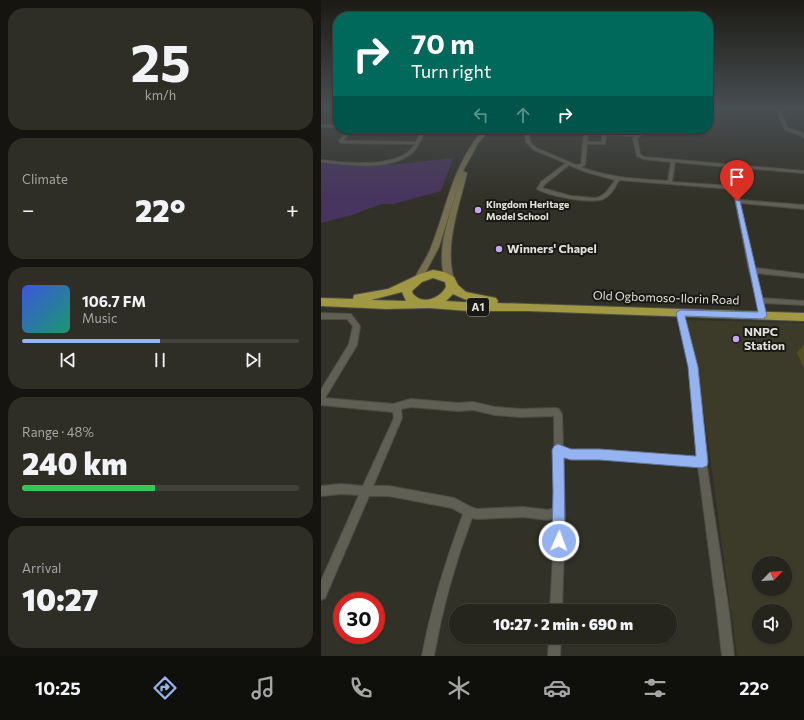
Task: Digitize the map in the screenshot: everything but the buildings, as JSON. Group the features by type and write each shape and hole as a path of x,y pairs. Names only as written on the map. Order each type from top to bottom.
{"highway":[{"path":"426,275 440,275 450,282 451,288 446,296 428,304 412,301 408,297 407,292 409,286 416,279 426,275"},
{"name":"A1","path":"325,302 387,294 416,279"},
{"name":"A1","path":"450,282 454,290 480,300 527,307"},
{"name":"A1","path":"325,302 386,305 428,304 469,307 527,307"},
{"name":"Old Ogbomoso-Ilorin Road","path":"527,307 804,318"}],"street":[{"path":"344,138 341,141 342,142 417,143"},
{"path":"321,161 336,163 387,163 411,153 420,138"},
{"path":"416,279 435,246 458,184 463,176 466,162 472,147 480,138"},
{"path":"466,162 485,138"},
{"path":"527,138 528,142 535,149 599,175 618,179 734,188"},
{"path":"576,166 583,164 585,138"},
{"path":"585,143 604,143 604,138"},
{"path":"636,138 639,157 804,172"},
{"path":"670,183 673,161"},
{"path":"569,163 543,183 539,189 597,200 604,197 618,179"},
{"path":"731,166 734,188 763,316"},
{"path":"450,282 446,272 447,248 458,184"},
{"path":"737,201 804,207"},
{"path":"753,270 804,276"},
{"path":"759,300 804,303"},
{"path":"680,313 693,367 702,462 723,612 727,656"},
{"path":"321,316 349,316 357,326 353,345 321,397"},
{"path":"321,401 393,408 411,403 458,407 473,406 495,411 520,413 555,412 558,414 560,512 556,604"},
{"path":"321,594 367,492 398,418 397,407"},
{"path":"558,450 571,455 600,455 702,462"},
{"path":"321,491 341,489 367,492 389,490 454,503 469,512 477,514 523,512 548,515 560,512"},
{"path":"428,656 432,630 448,573 469,512"},
{"path":"554,656 555,644"}],"shaded area":[{"path":"453,158 441,191 393,204 381,204 352,215 321,223 321,161 341,164 388,165"},
{"path":"686,320 804,323 804,656 737,656 705,419"}],"place":[{"name":"Kingdom Heritage Model School","path":"478,210"},
{"name":"Winners' Chapel","path":"499,249"},
{"name":"NNPC Station","path":"736,339"}],"route":[{"path":"559,541 560,491 558,450 571,455 600,455 702,462 693,367 680,313 763,316 737,201"}]}
